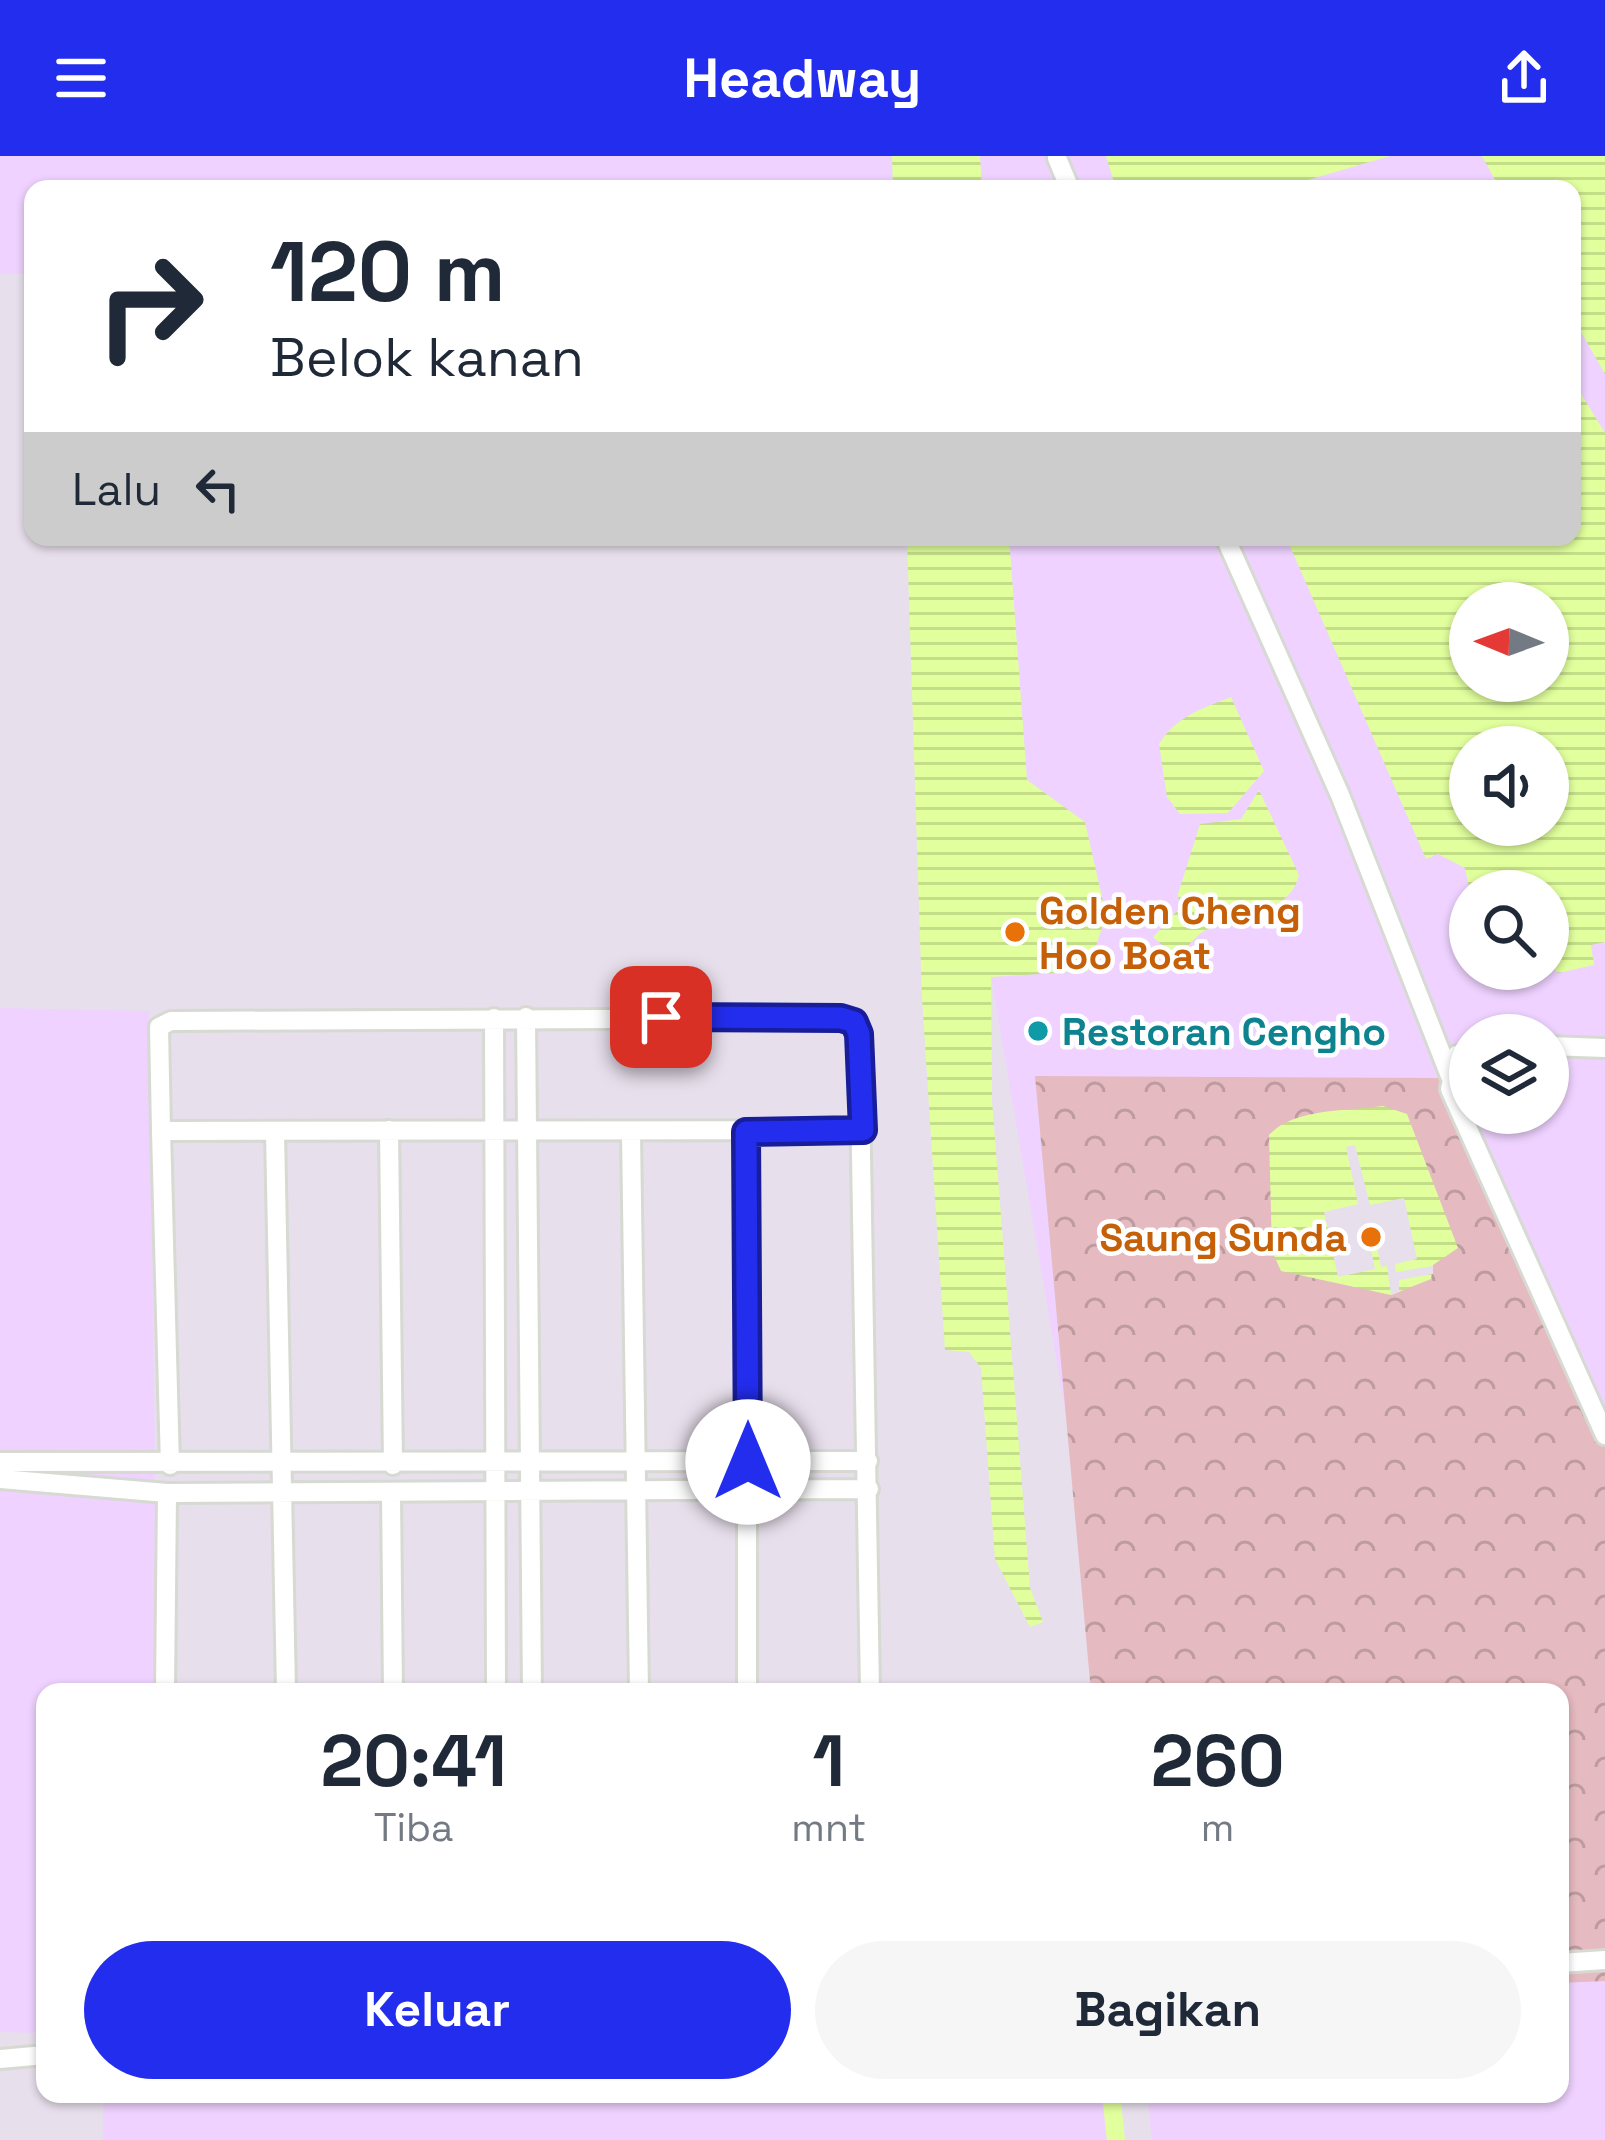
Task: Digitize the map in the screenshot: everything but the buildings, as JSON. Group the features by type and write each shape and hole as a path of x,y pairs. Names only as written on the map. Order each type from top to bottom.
{"street":[{"path":"1229,546 1340,795 1449,1079"},
{"path":"526,1016 532,1683"},
{"path":"170,1465 161,1131 163,1022 526,1016 841,1018 854,1022 859,1034 863,1130 870,1683"},
{"path":"494,1018 496,1683"},
{"path":"1569,1047 1605,1048"},
{"path":"389,1130 393,1465"},
{"path":"161,1131 863,1130"},
{"path":"275,1132 286,1683"},
{"path":"746,1132 748,1462"},
{"path":"631,1133 639,1683"},
{"path":"1473,1134 1605,1435"},
{"path":"494,1299 528,1297"},
{"path":"91,1459 91,1486"},
{"path":"0,1462 868,1461"},
{"path":"0,1479 167,1493 869,1489"},
{"path":"746,1683 747,1488"},
{"path":"165,1683 167,1493"},
{"path":"391,1493 393,1683"},
{"path":"496,1664 532,1662"},
{"path":"1569,1963 1605,1960"},
{"path":"0,2059 36,2057"}],"shaded area":[{"path":"0,156 892,156 893,180 24,180 24,274 0,274"},
{"path":"892,156 980,156 981,180 893,180"},
{"path":"980,156 1482,156 1495,180 981,180"},
{"path":"1106,156 1390,156 1308,180 1113,180"},
{"path":"1482,156 1605,156 1605,374 1581,332 1581,180 1495,180"},
{"path":"1581,332 1605,374 1605,2140 1152,2140 1148,2103 1569,2103 1569,1683 1518,1683 1096,1592 991,976 1088,971 1085,822 1027,781 1010,546 1581,546"},
{"path":"1581,394 1605,433 1605,942 1591,945 1594,965 1569,971 1569,870 1465,870 1438,854 1426,859 1290,546 1581,546"},
{"path":"907,546 1010,546 1027,780 1085,822 1106,915 1088,971 991,977 992,1101 1030,1588 1043,1622 1030,1627 995,1559 981,1368 969,1352 945,1350 922,998"},
{"path":"1231,697 1264,771 1228,813 1180,814 1167,797 1159,744 1182,720"},
{"path":"1259,790 1299,875 1293,889 1273,906 1204,931 1177,958 1153,937 1180,908 1178,894 1200,824 1241,819"},
{"path":"0,1008 149,1011 158,1683 36,1683 36,2033 0,2032"},
{"path":"1383,1106 1407,1114 1458,1248 1433,1265 1431,1279 1391,1295 1281,1271 1272,1251 1269,1135 1307,1115"},
{"path":"103,2103 1108,2103 1111,2140 103,2140"}],"green space":[{"path":"1035,1076 1440,1078 1449,1098 1449,1134 1465,1134 1605,1444 1605,1981 1569,1983 1569,1683 1090,1683"}],"pier":[{"name":"Saung Sunda","path":"1355,1145 1370,1205 1404,1198 1417,1259 1395,1264 1396,1272 1433,1266 1433,1274 1399,1280 1399,1292 1391,1295 1387,1266 1381,1267 1376,1243 1370,1245 1375,1269 1338,1277 1324,1212 1358,1204 1346,1147"}],"waterway":[{"path":"1112,2103 1116,2140"}],"place":[{"name":"Golden Cheng Hoo Boat","path":"1015,932"},
{"name":"Restoran Cengho","path":"1038,1031"},
{"name":"Saung Sunda","path":"1371,1237"}],"route":[{"path":"661,1017 841,1018 854,1022 859,1034 863,1130 746,1132 748,1462"}]}
